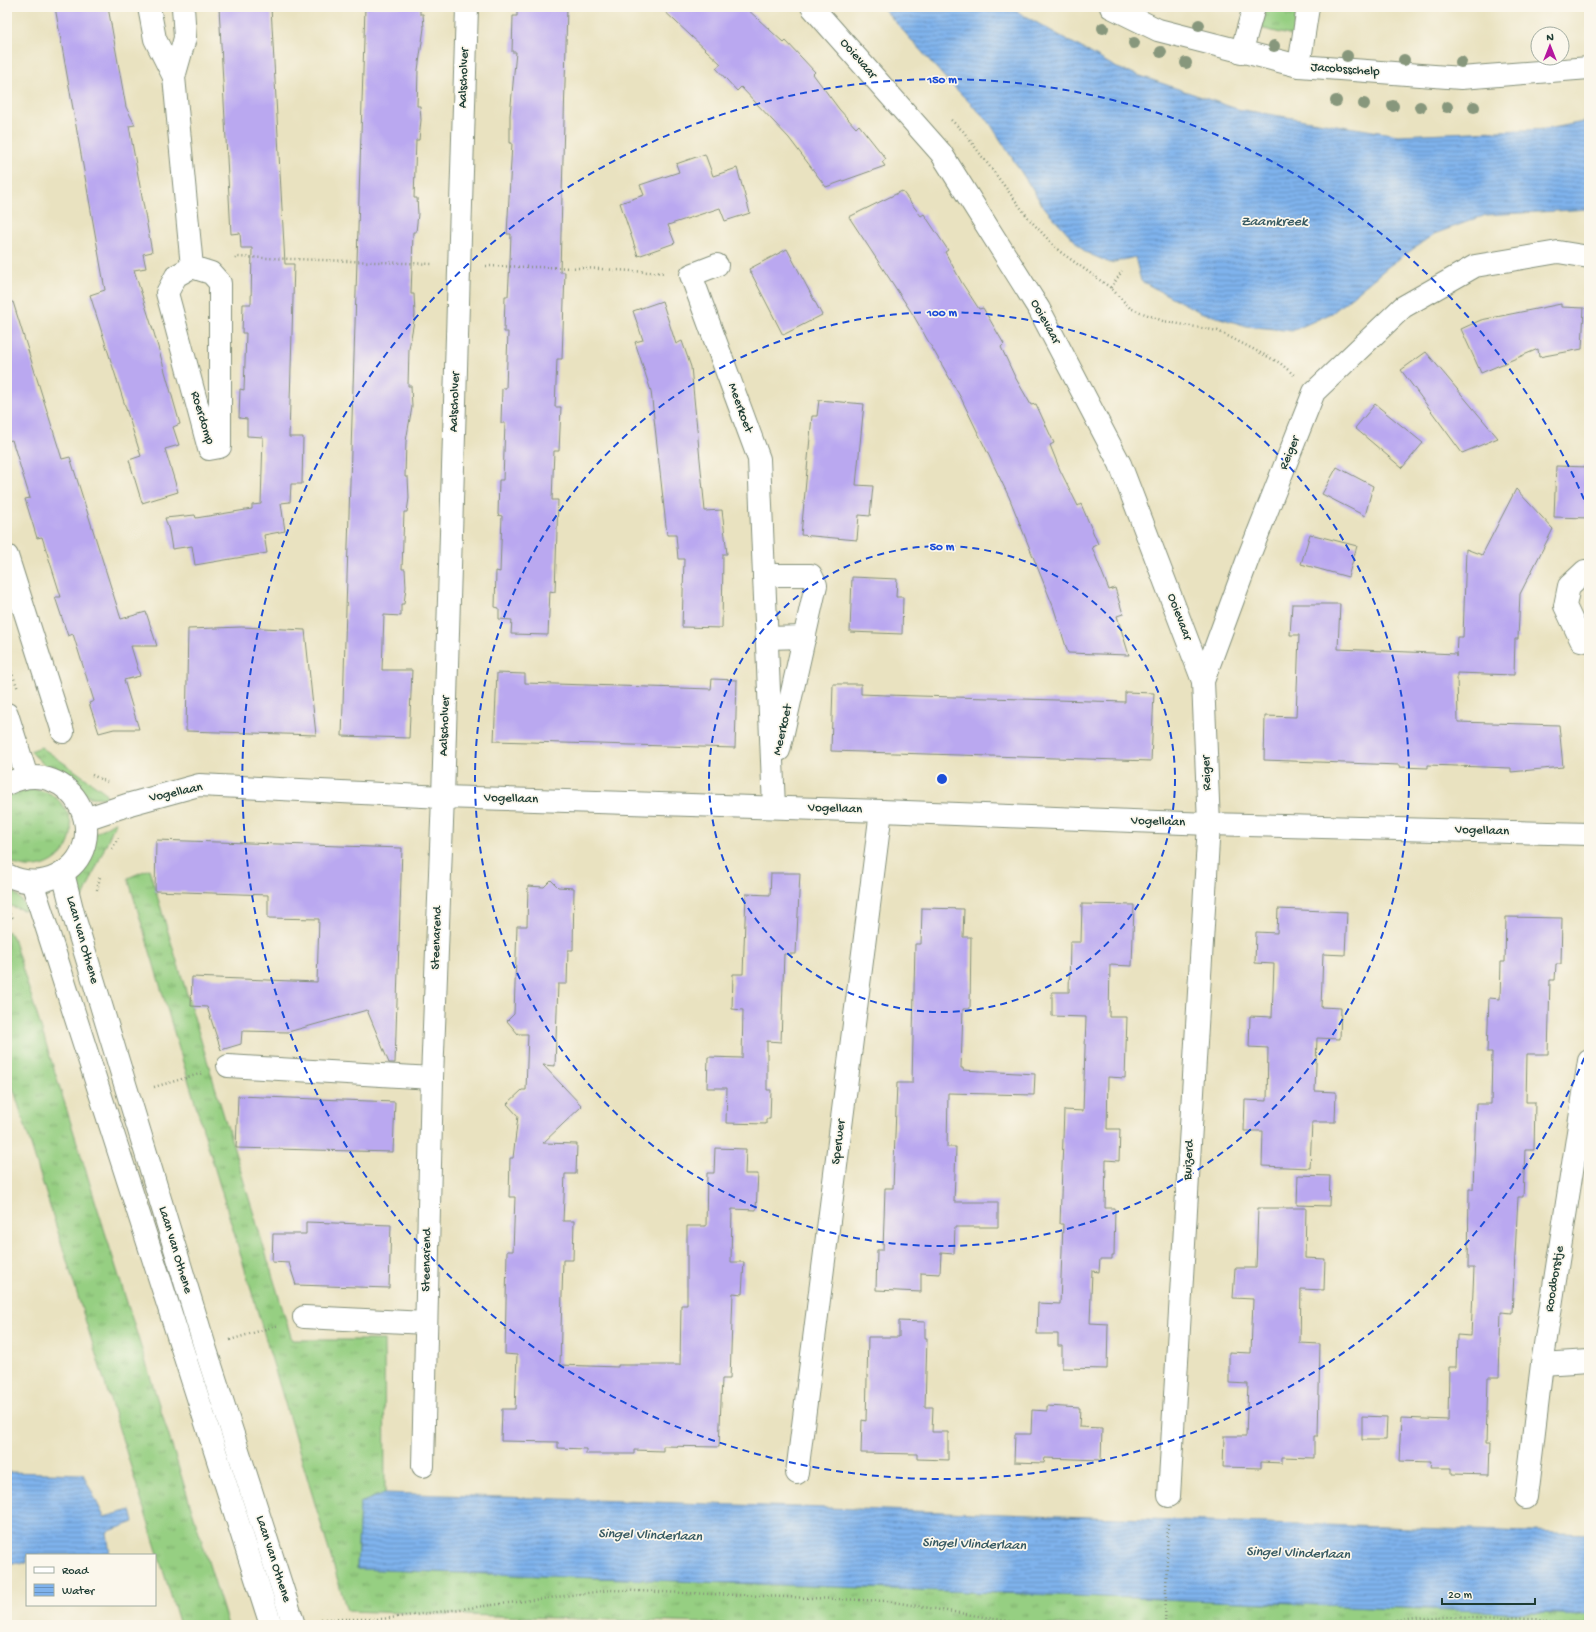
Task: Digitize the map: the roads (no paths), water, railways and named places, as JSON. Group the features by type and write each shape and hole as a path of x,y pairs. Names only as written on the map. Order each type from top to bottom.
{"street":[{"path":"149,7 155,39 174,77 192,267"},
{"path":"174,77 185,38 183,7"},
{"name":"Aalscholver","path":"443,797 466,7"},
{"name":"Ooievaar","path":"812,7 941,153 1040,309 1112,450 1131,493 1204,682"},
{"name":"Jacobsschelp","path":"1111,7 1158,30 1241,53 1299,66 1461,78 1589,68"},
{"path":"1241,53 1254,7"},
{"path":"1299,66 1308,7"},
{"name":"Reiger","path":"1209,824 1204,682 1249,556 1314,392 1403,307 1475,266 1558,252 1589,257"},
{"name":"Meerkoet","path":"717,264 691,275 759,459 774,807"},
{"name":"Roerdomp","path":"192,267 211,273 220,283 220,447 209,449 167,293 176,276 192,267"},
{"path":"7,556 63,732"},
{"path":"1589,574 1585,571 1569,586 1565,606 1582,640 1589,641"},
{"name":"Meerkoet","path":"764,574 811,574 816,585 772,776"},
{"path":"767,638 805,637"},
{"path":"7,714 17,780 43,778 57,783 70,792 80,804 85,819 86,834 82,849 74,863 63,873 48,880 32,882 16,880 7,875"},
{"name":"Vogellaan","path":"85,819 130,804 199,785 443,797 774,807 1209,824 1589,834"},
{"name":"Steenarend","path":"423,1466 432,1078 443,797"},
{"name":"Sperwer","path":"798,1473 881,811"},
{"name":"Buizerd","path":"1169,1496 1209,824"},
{"name":"Laan van Othene","path":"63,873 73,913 203,1339 294,1625"},
{"name":"Laan van Othene","path":"32,882 271,1625"},
{"name":"Roodborstje","path":"1526,1498 1542,1364 1589,1061"},
{"path":"228,1066 432,1078"},
{"path":"304,1316 426,1323"},
{"path":"1542,1364 1589,1361"}],"water":[{"name":"Zaamkreek","path":"882,7 1009,7 1117,68 1237,109 1398,135 1547,129 1589,121 1589,209 1486,215 1434,234 1389,266 1332,313 1292,331 1247,326 1200,312 1141,281 1135,257 1110,263 1085,252 1043,206 989,122 946,79"},
{"path":"7,1472 83,1474 104,1517 131,1510 134,1522 107,1532 110,1554 26,1554 26,1563 7,1563"},
{"name":"Singel Vlinderlaan","path":"385,1493 1589,1534 1589,1615 357,1569 360,1503"}]}
